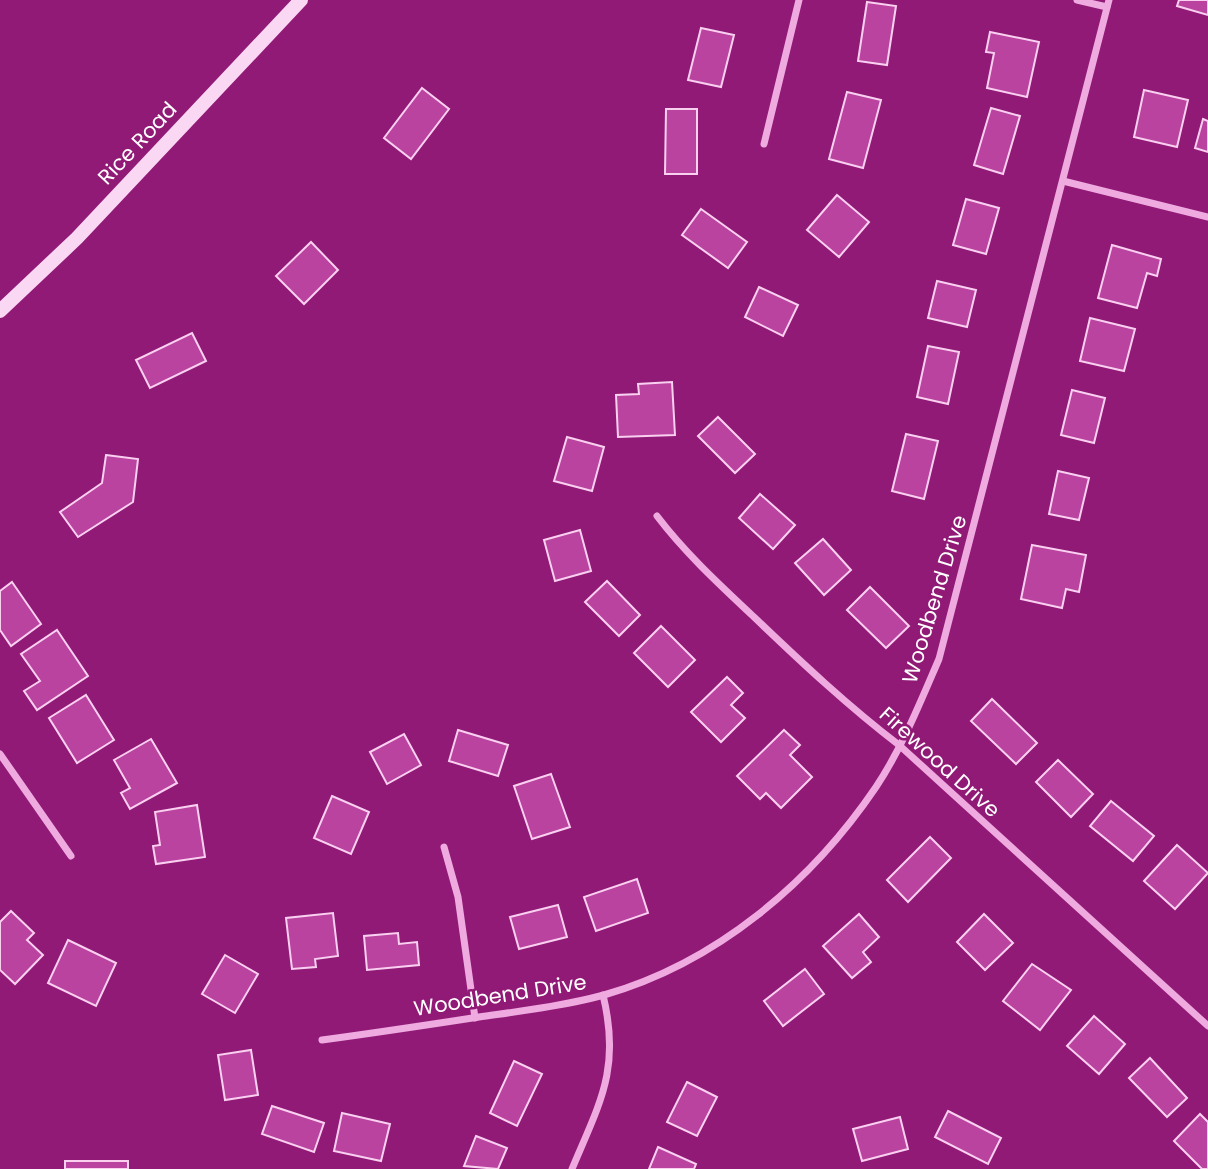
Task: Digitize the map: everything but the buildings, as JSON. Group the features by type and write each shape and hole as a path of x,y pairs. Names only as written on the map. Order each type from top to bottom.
{"street":[{"name":"Rice Road","path":"0,311 77,238 301,0"},
{"path":"764,144 799,0"},
{"path":"1077,0 1108,4"},
{"name":"Woodbend Drive","path":"322,1040 556,1006 632,986 734,934 765,910 831,846 876,787 939,659 1108,4"},
{"path":"1063,181 1208,217"},
{"name":"Firewood Drive","path":"657,516 683,550 769,632 858,713 899,745 1208,1026"},
{"path":"0,754 71,856"},
{"path":"444,847 458,897 475,1018"},
{"path":"572,1169 607,1085 611,1027 603,995"}]}
